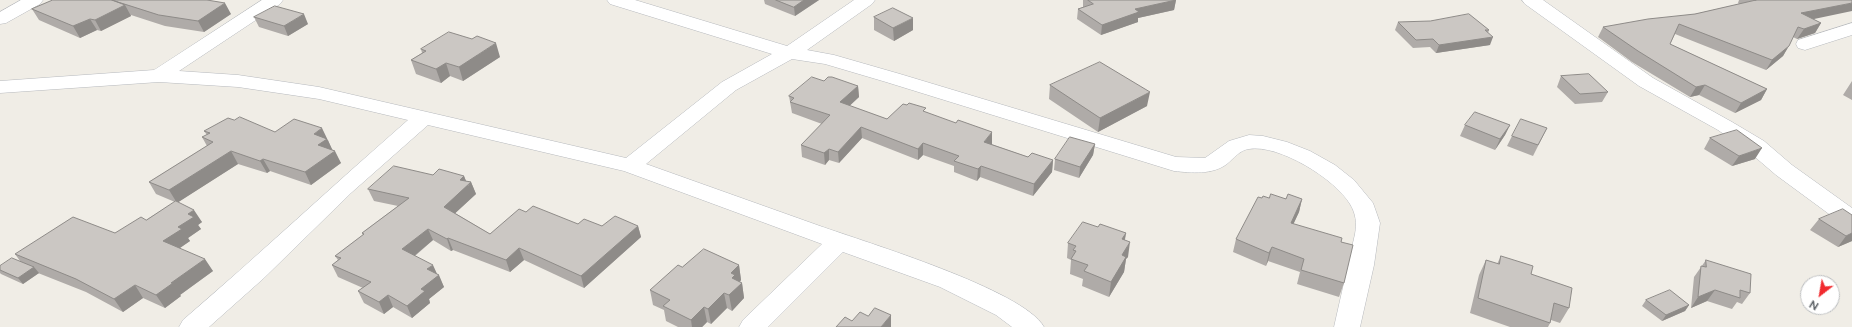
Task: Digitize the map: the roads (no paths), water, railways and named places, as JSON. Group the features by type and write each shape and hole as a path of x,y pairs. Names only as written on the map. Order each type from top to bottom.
{"street":[{"path":"0,19 34,0"},
{"path":"159,76 274,0"},
{"path":"616,0 787,52 827,60 886,76 1174,164 1195,166 1213,163 1234,145 1250,141 1275,145 1293,151 1312,160 1340,180 1354,193 1364,206 1368,223 1361,269 1347,327"},
{"path":"630,166 680,124 729,86 800,46 866,0"},
{"path":"1531,0 1646,82 1725,126 1756,146 1784,170 1852,219"},
{"path":"1805,44 1852,29"},
{"path":"0,87 159,76 238,82 319,93 630,166 949,281 1005,308 1030,327"},
{"path":"192,327 255,272 320,208 423,118"},
{"path":"752,327 839,242"}]}
